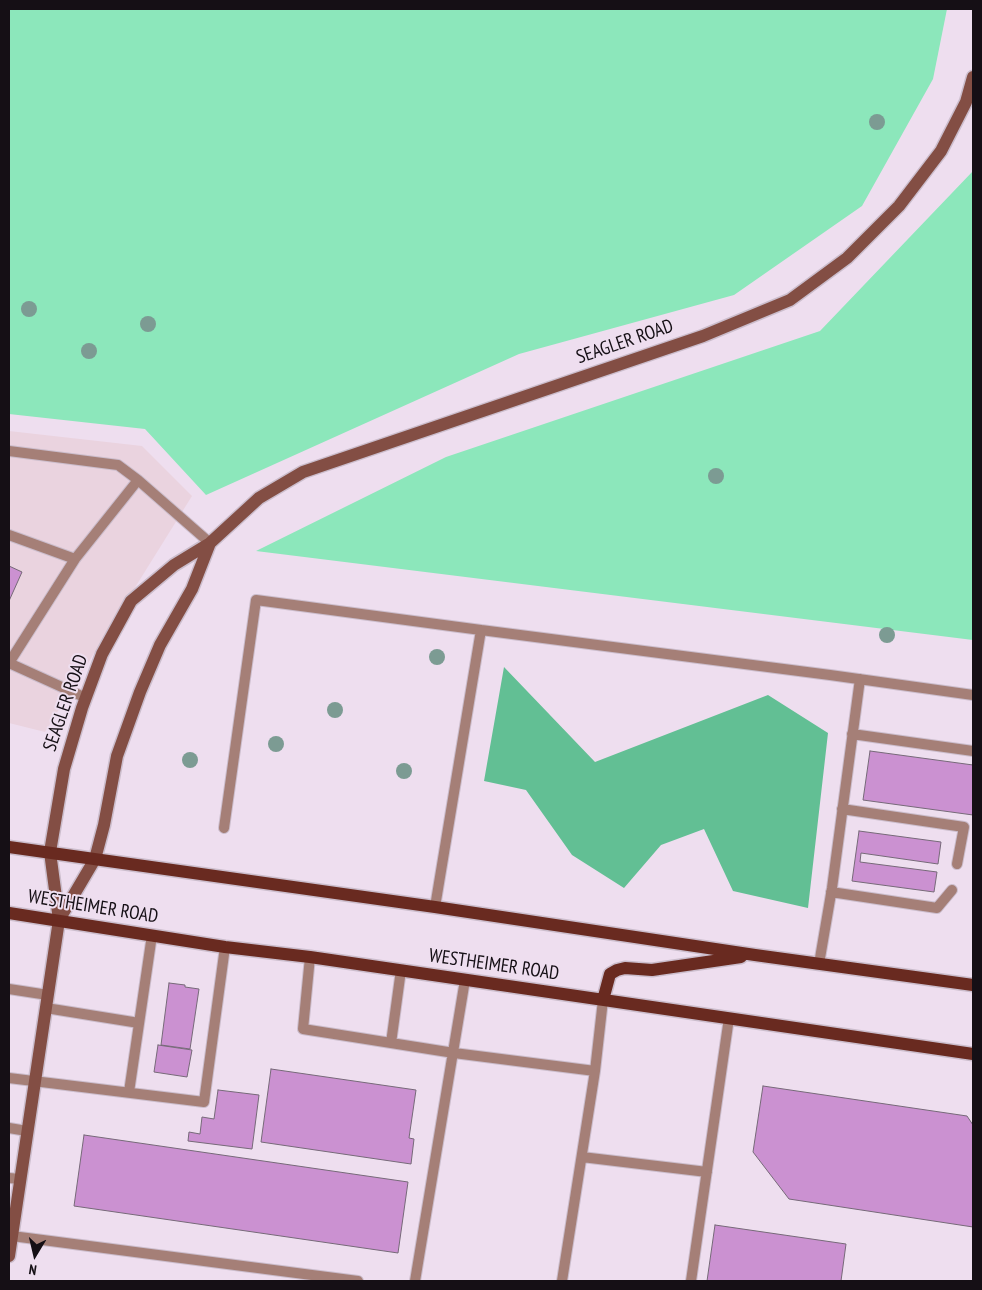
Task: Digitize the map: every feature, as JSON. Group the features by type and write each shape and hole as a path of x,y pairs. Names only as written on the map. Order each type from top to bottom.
{"main road":[{"path":"9,847 973,985"},
{"name":"WESTHEIMER ROAD","path":"9,913 225,947 401,970 973,1054"},
{"path":"603,1000 610,974 617,970 625,968 652,970 755,955"}],"street":[{"name":"SEAGLER ROAD","path":"9,1256 12,1236 14,1179 27,1131 59,920 50,852 64,768 102,654 131,601 174,565 210,543 259,498 303,472 703,336 790,300 847,258 899,206 941,150 970,103 973,77"},
{"name":"SEAGLER ROAD","path":"59,920 95,859 104,825 116,756 160,645 192,589 210,543"}],"lane":[{"path":"9,451 118,465 210,543"},
{"path":"86,698 9,663 75,559 138,480"},
{"path":"9,535 75,559"},
{"path":"224,828 256,600 973,695"},
{"path":"435,907 481,630"},
{"path":"819,964 831,892 860,679"},
{"path":"852,734 973,751"},
{"path":"842,809 964,827 957,864"},
{"path":"831,892 937,908 952,890"},
{"path":"129,1092 152,935"},
{"path":"9,1078 204,1102 225,947"},
{"path":"310,957 303,1029 454,1053 595,1070"},
{"path":"390,1043 401,970"},
{"path":"415,1281 466,980"},
{"path":"9,989 48,995"},
{"path":"562,1281 595,1070 603,1000"},
{"path":"46,1008 139,1023"},
{"path":"691,1281 729,1018"},
{"path":"9,1128 27,1131"},
{"path":"582,1157 707,1172"},
{"path":"12,1236 358,1281"}],"shaded area":[{"path":"9,431 142,446 192,496 45,732 9,723"}],"green space":[{"path":"9,9 947,9 933,79 862,206 734,295 519,354 206,495 145,429 9,414"},
{"path":"973,171 973,640 256,551 446,457 820,331"},
{"path":"504,667 595,762 768,695 828,733 808,908 733,891 704,829 661,845 624,888 572,855 526,790 484,781"}],"building":[{"path":"9,566 22,572 9,601"},
{"path":"870,751 973,765 973,815 863,800"},
{"path":"859,831 941,842 938,864 861,853 860,862 937,872 934,892 852,881"},
{"path":"169,983 199,989 190,1049 161,1045"},
{"path":"158,1045 192,1050 187,1077 154,1072"},
{"path":"271,1069 416,1090 409,1138 414,1139 411,1164 261,1142"},
{"path":"763,1086 967,1116 973,1125 973,1227 789,1199 753,1152"},
{"path":"218,1090 259,1095 252,1149 188,1141 189,1132 200,1134 202,1117 214,1119"},
{"path":"84,1135 408,1182 398,1253 74,1206"},
{"path":"715,1225 846,1244 841,1281 707,1281"}]}
